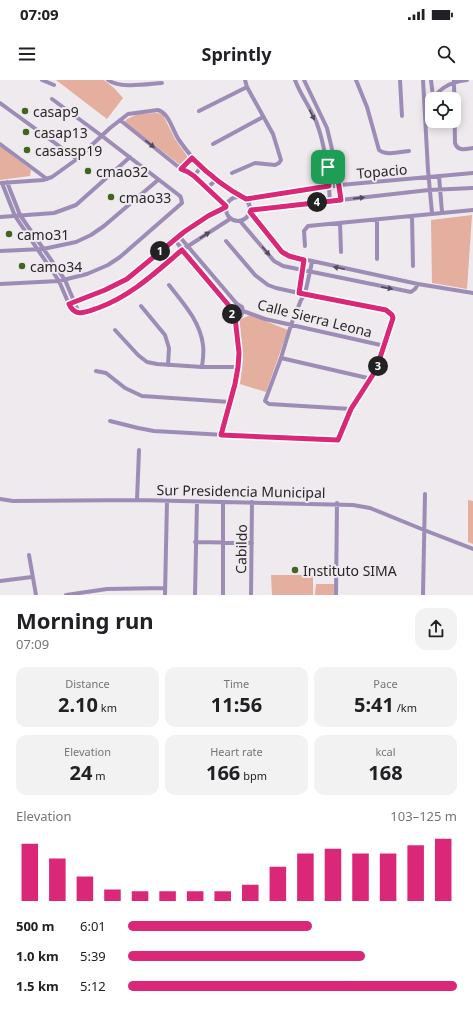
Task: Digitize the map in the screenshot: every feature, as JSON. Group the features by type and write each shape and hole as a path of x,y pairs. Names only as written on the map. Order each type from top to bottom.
{"street":[{"path":"42,80 54,85 52,80"},
{"path":"108,80 115,84 122,85 162,83"},
{"path":"232,173 255,164 275,165 280,162 281,157 263,117 247,88 245,80"},
{"path":"294,80 316,122 328,167 330,201"},
{"path":"304,80 327,128 336,166 341,200"},
{"path":"356,80 367,107 376,145 380,152 386,153 409,151"},
{"path":"400,80 402,116"},
{"path":"423,80 425,107"},
{"path":"431,80 432,92"},
{"path":"437,92 455,81 467,80"},
{"path":"455,81 456,143 458,148 462,150 473,148"},
{"path":"198,111 247,88"},
{"path":"0,284 65,280 87,274 108,265 120,257 180,206 182,201 180,196 52,99"},
{"path":"0,103 77,159"},
{"path":"3,183 47,179 60,172 77,159 120,120 128,114 155,110 161,111 167,116 174,133 192,158 201,167 216,180 249,202 250,211 248,217 240,221 230,219 226,212 226,206 194,176 181,169 120,120"},
{"path":"213,144 263,117"},
{"path":"426,128 428,178 432,213"},
{"path":"0,144 47,179"},
{"path":"0,217 54,213 76,205 130,157"},
{"path":"181,169 192,158"},
{"path":"328,167 336,166"},
{"path":"194,176 201,167"},
{"name":"Topacio","path":"246,199 329,186 473,173"},
{"path":"439,176 442,212"},
{"path":"0,251 43,249 76,242 91,235 104,226 158,180"},
{"path":"207,188 216,180"},
{"path":"3,183 20,215 43,249 54,262 65,280 79,313"},
{"path":"3,183 15,216 59,281 72,310 79,313 108,304 131,292 182,250 230,219"},
{"name":"Topacio","path":"250,211 430,190 473,188"},
{"path":"69,304 105,290 127,279 174,239 208,216 226,206 231,199 239,196"},
{"path":"305,246 304,229 308,226 473,210"},
{"path":"250,211 282,252 289,256 418,284 473,293"},
{"path":"412,216 413,266"},
{"path":"377,220 378,259"},
{"path":"240,221 274,261 283,266 310,273 411,292 418,284"},
{"path":"340,223 340,252"},
{"name":"Calle Sierra Leona","path":"179,236 237,304 242,307 243,311 265,319 384,346"},
{"path":"174,239 231,308 230,311 235,317 239,353 238,367 221,435"},
{"path":"110,421 147,430 338,440 351,409 372,379 376,370 393,322 392,315 386,310 276,288 262,281 226,241"},
{"path":"300,300 299,293 304,260"},
{"path":"196,266 201,262"},
{"path":"312,262 305,294 300,300 281,358 265,399 269,404 351,409"},
{"path":"169,285 198,325 203,346 202,367"},
{"path":"231,308 237,304"},
{"path":"141,306 165,335 169,348 168,364"},
{"path":"235,317 241,316 243,311"},
{"path":"115,330 144,360 157,364 202,367 238,367"},
{"path":"281,358 372,379"},
{"path":"96,371 106,373 125,388 142,396 230,402"},
{"path":"137,500 139,450"},
{"path":"423,595 424,494"},
{"name":"Sur Presidencia Municipal","path":"0,499 13,501 137,500 223,503 252,502 354,504 370,508 473,549"},
{"path":"165,595 167,501"},
{"path":"194,595 197,502"},
{"name":"Cabildo","path":"251,595 252,502"},
{"path":"223,503 223,595"},
{"path":"336,595 337,503"},
{"path":"195,542 252,543"},
{"path":"29,555 36,595"},
{"path":"0,580 32,577"},
{"path":"66,595 107,589 165,588"}],"shaded area":[{"path":"56,80 104,80 123,98 107,119"},
{"path":"158,113 163,115 175,139 187,156 187,161 182,165 125,121 138,114"},
{"path":"0,146 31,170 30,176 0,180"},
{"path":"472,215 467,289 432,283 431,220"},
{"path":"250,315 288,330 266,392 240,384 243,360 238,330 239,320"},
{"path":"468,500 473,501 473,544 468,542"},
{"path":"271,575 313,575 313,595 272,595"},
{"path":"316,584 334,584 334,595 315,595"}],"place":[{"name":"casap9","path":"25,111"},
{"name":"casap13","path":"26,132"},
{"name":"casassp19","path":"27,150"},
{"name":"cmao32","path":"88,171"},
{"name":"cmao33","path":"111,197"},
{"name":"camo31","path":"9,234"},
{"name":"camo34","path":"22,266"},
{"name":"Instituto SIMA","path":"295,570"}],"route":[{"path":"192,158 216,180 239,196 246,199 329,186 328,167 336,166 341,200 251,210 250,212 282,252 289,256 304,260 299,293 386,310 392,315 393,322 376,370 372,379 351,409 341,436 337,441 221,435 235,384 238,367 239,353 235,317 230,311 231,308 182,250 146,281 117,300 80,313 71,309 69,304 115,286 127,279 174,239 208,216 226,207 194,176 181,169 192,158"}]}
